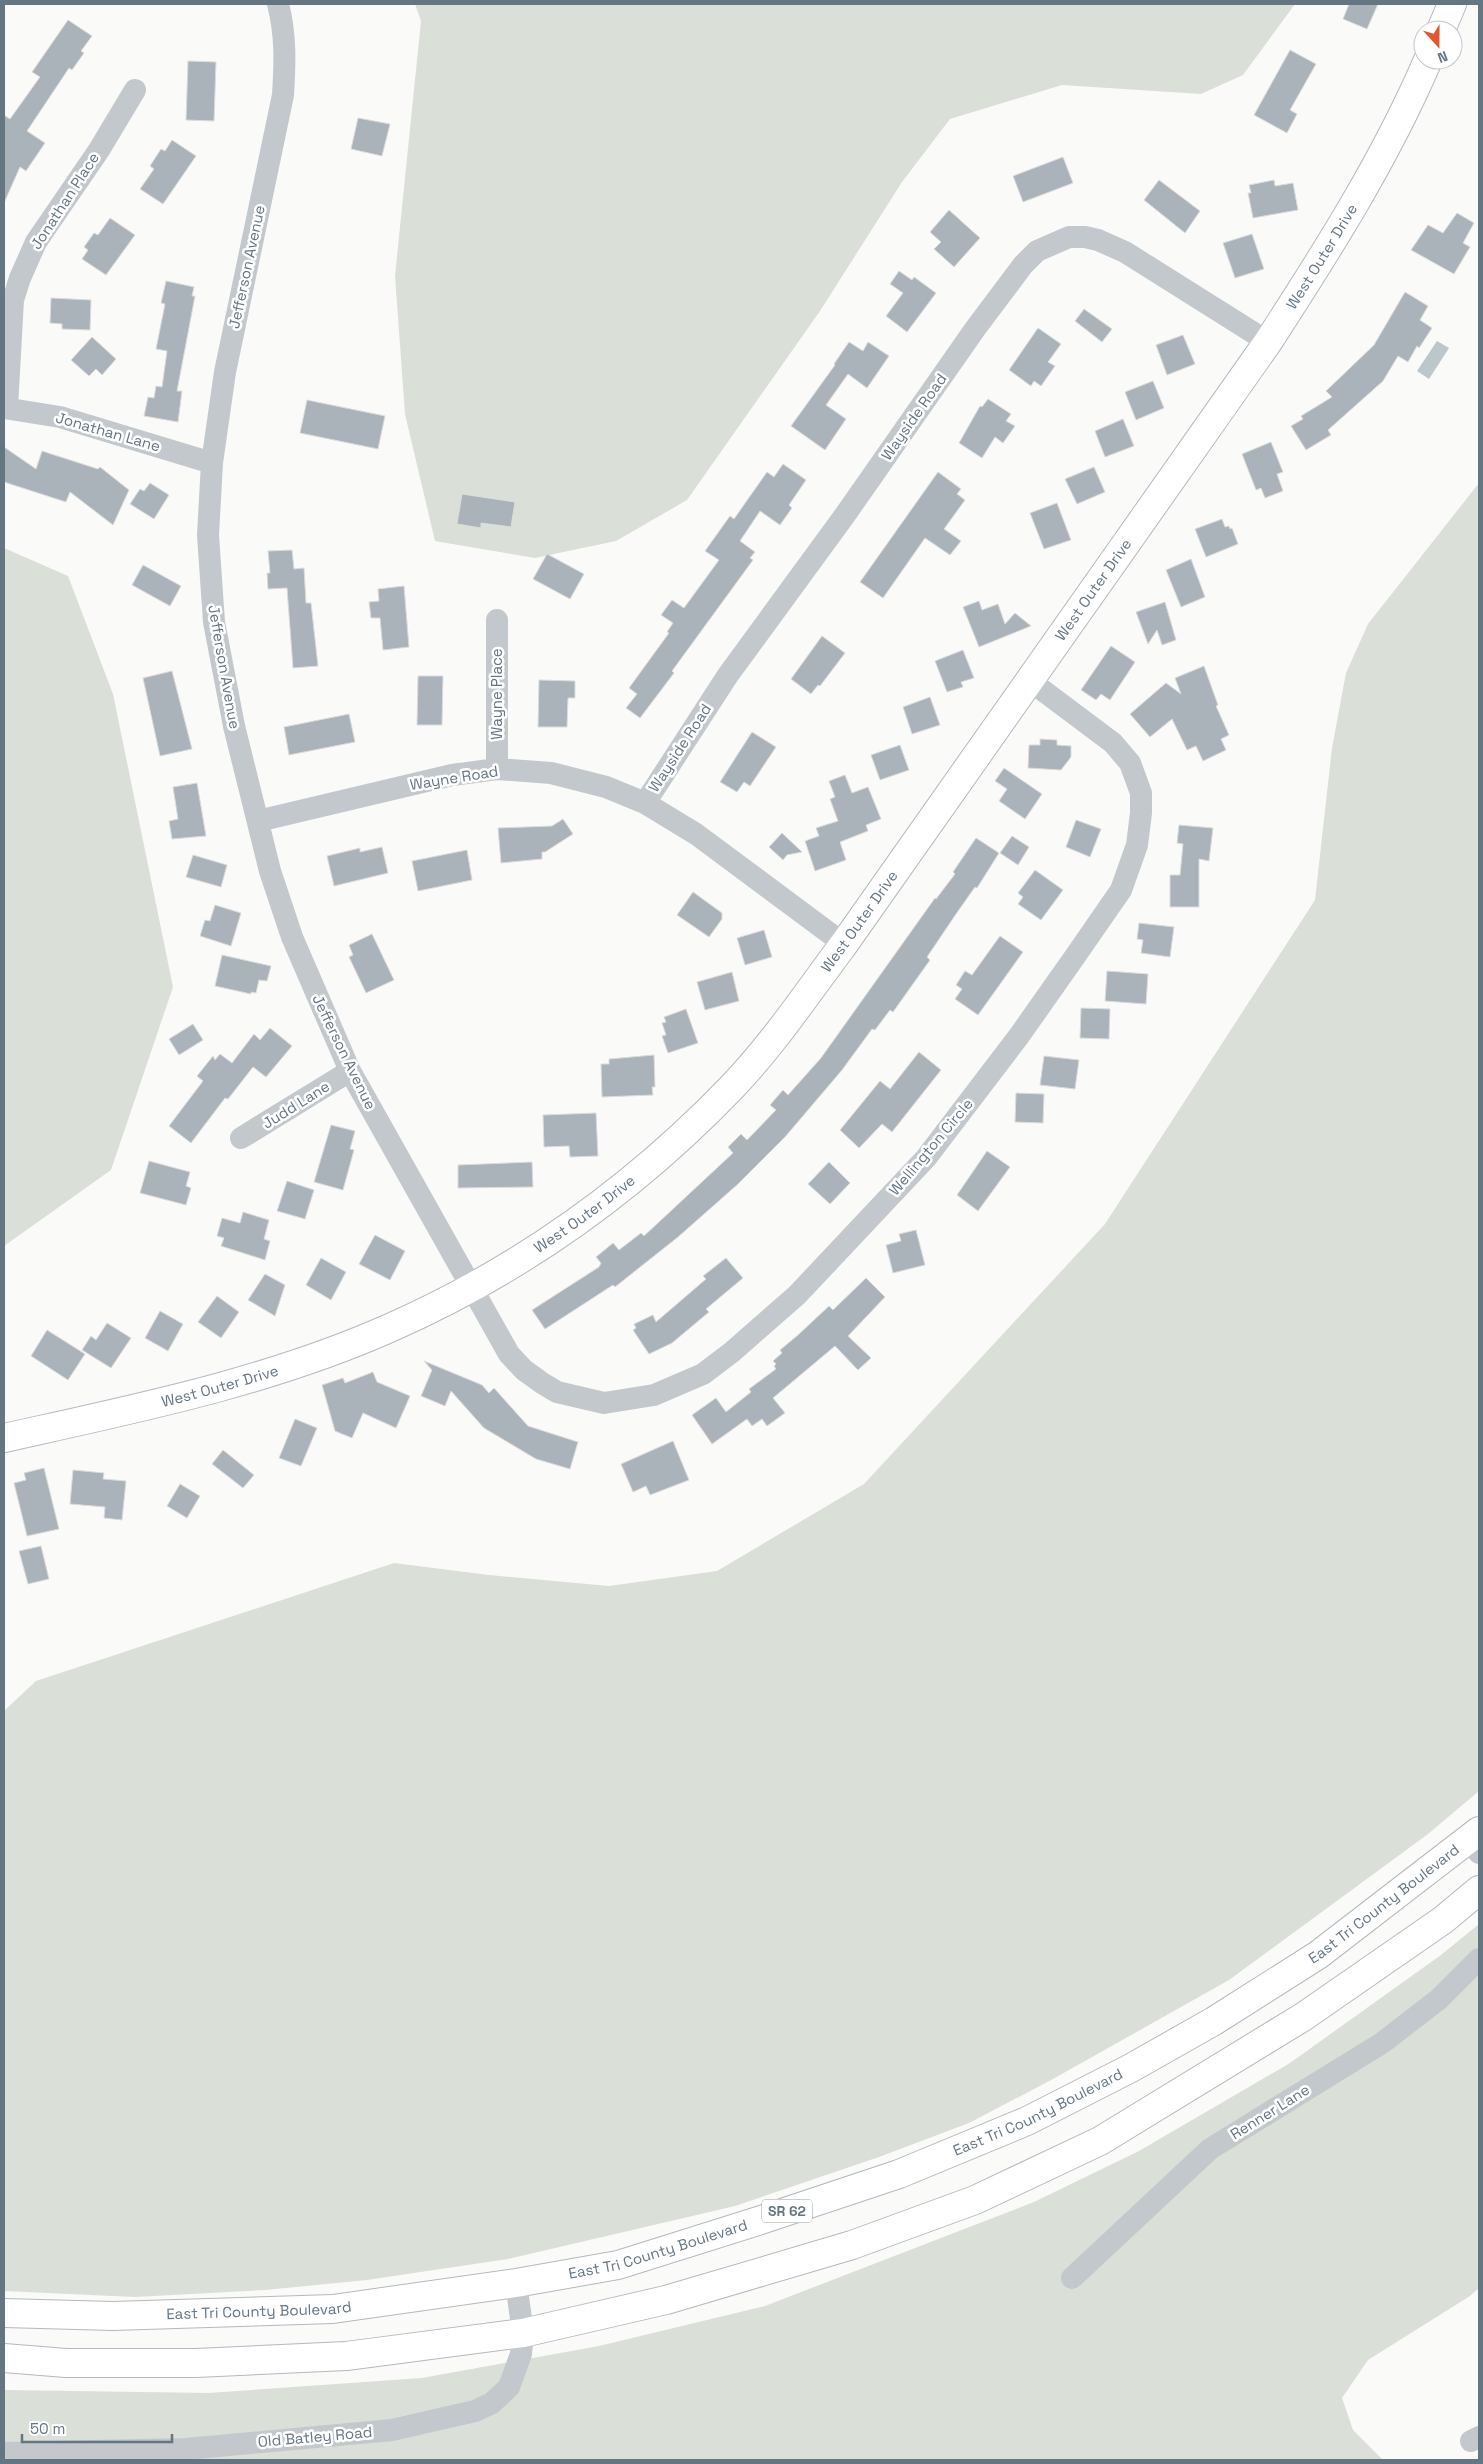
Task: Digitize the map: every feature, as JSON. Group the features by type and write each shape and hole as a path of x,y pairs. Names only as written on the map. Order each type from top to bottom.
{"main road":[{"path":"1445,20 1452,4"},
{"name":"West Outer Drive","path":"4,1438 218,1387 322,1355 392,1327 471,1288 567,1230 645,1169 678,1140 733,1086 774,1037 844,944 1268,342 1324,256 1368,181 1423,70"},
{"name":"East Tri County Boulevard","path":"4,2312 113,2316 333,2309 516,2283 618,2265 761,2220 899,2174 1027,2121 1131,2068 1214,2022 1294,1971 1476,1841"},
{"path":"4,2358 66,2363 196,2363 346,2356 522,2333 676,2297 852,2245 976,2200 1100,2141 1294,2022 1442,1920 1479,1890"}],"street":[{"name":"Jefferson Avenue","path":"278,4 283,24 286,58 283,95 225,372 212,463 208,535 214,622 234,726 270,871 292,937 350,1071 471,1288"},
{"name":"Jonathan Place","path":"5,408 13,310 20,278 36,242 99,150 135,90"},
{"name":"Wayside Road","path":"645,802 728,675 845,516 976,329 1023,265 1037,251 1068,237 1085,237 1098,240 1125,252 1268,342"},
{"name":"Jonathan Lane","path":"5,408 60,417 212,463"},
{"name":"Wayne Place","path":"497,620 497,769"},
{"name":"Wellington Circle","path":"471,1288 509,1354 542,1383 557,1392 604,1403 654,1395 703,1374 732,1352 796,1295 905,1181 926,1158 1019,1036 1076,955 1120,890 1137,846 1141,813 1141,793 1130,763 1112,742 1029,680"},
{"name":"Wayne Road","path":"258,821 452,775 497,769 550,773 606,787 645,802 696,834 844,944"},
{"name":"Judd Lane","path":"241,1138 350,1071"},
{"name":"Renner Lane","path":"1072,2278 1210,2149 1382,2043 1439,1999 1479,1960"},
{"name":"Old Batley Road","path":"4,2453 196,2448 392,2430 475,2411 492,2403 509,2387 521,2354 522,2333 516,2283"}],"shaded area":[{"path":"415,4 1295,4 1243,75 1201,94 1062,85 950,119 902,182 820,311 687,500 616,541 535,558 435,541 405,414 395,276 421,21"},
{"path":"1437,341 1449,348 1429,379 1417,371"},
{"path":"1479,483 1479,1791 1428,1834 1229,1980 1053,2079 969,2123 879,2157 735,2206 508,2259 367,2280 265,2290 135,2297 4,2291 4,1711 36,1681 394,1563 489,1575 609,1586 717,1571 864,1484 1105,1224 1315,900 1332,748 1346,673 1368,624"},
{"path":"4,548 68,576 113,694 173,987 111,1170 4,1246"},
{"path":"1479,1924 1479,2288 1470,2296 1368,2360 1342,2398 1353,2430 1383,2460 4,2460 4,2390 208,2393 422,2378 599,2346 765,2306 1034,2202 1139,2151 1290,2063 1441,1955"}],"building":[{"path":"1349,4 1378,4 1367,29 1343,19"},
{"path":"68,20 92,36 81,51 84,53 72,70 69,68 27,131 45,143 26,171 20,167 4,203 4,115 10,119 40,77 32,72"},
{"path":"1290,50 1316,64 1290,110 1297,114 1287,133 1254,115"},
{"path":"188,61 216,62 214,121 186,120"},
{"path":"358,118 390,124 382,156 351,149"},
{"path":"172,140 196,156 163,204 140,189 154,169 150,166 161,149 165,151"},
{"path":"1063,157 1073,183 1023,202 1013,176"},
{"path":"1159,180 1200,211 1185,233 1144,200"},
{"path":"1274,180 1275,186 1293,183 1298,210 1253,218 1248,193 1251,193 1249,185"},
{"path":"949,210 980,238 954,267 934,249 941,242 930,232"},
{"path":"1457,213 1474,223 1463,243 1470,247 1454,274 1411,250 1428,225 1443,233"},
{"path":"110,218 135,235 106,275 82,259 88,250 84,247 94,233 98,235"},
{"path":"1252,234 1264,269 1235,278 1223,243"},
{"path":"899,271 912,280 914,277 936,293 907,332 886,316 903,293 890,284"},
{"path":"166,281 194,287 192,296 195,296 177,391 182,391 178,422 144,416 148,397 154,398 156,386 162,387 167,351 156,349 165,304 161,303"},
{"path":"1405,292 1428,306 1420,320 1432,328 1419,348 1417,346 1408,362 1398,356 1383,381 1328,430 1331,435 1306,450 1291,426 1303,419 1301,416 1332,397 1326,391 1374,345"},
{"path":"51,298 91,300 90,330 62,329 62,324 50,323"},
{"path":"1084,309 1112,329 1102,342 1075,321"},
{"path":"1038,328 1061,344 1048,362 1055,366 1041,386 1034,381 1031,386 1009,370"},
{"path":"1183,335 1195,364 1167,375 1156,345"},
{"path":"92,337 116,359 102,375 96,369 89,376 71,360"},
{"path":"849,342 863,351 868,342 889,356 867,388 848,374 826,405 846,419 825,450 791,426 835,365"},
{"path":"1153,381 1164,408 1136,420 1125,392"},
{"path":"988,399 1011,414 1006,421 1015,426 1003,443 995,437 982,458 959,443 980,406 982,407"},
{"path":"307,400 385,416 378,449 300,433"},
{"path":"1123,419 1134,446 1105,457 1095,431"},
{"path":"1271,442 1283,472 1277,474 1283,491 1265,498 1261,488 1256,490 1242,454"},
{"path":"4,447 36,469 42,451 98,469 100,467 129,490 113,525 70,492 66,502 4,482"},
{"path":"783,464 806,480 789,505 792,508 780,525 760,511 740,541 755,552 750,558 753,560 640,718 626,708 637,694 629,688 669,633 667,632 673,623 661,615 672,600 684,608 719,560 705,551 730,516 734,519 767,472 774,477"},
{"path":"1094,467 1105,492 1077,504 1065,479"},
{"path":"938,472 961,489 957,494 965,500 944,529 961,541 950,555 925,538 883,598 860,582"},
{"path":"150,483 169,495 154,519 130,504 140,489 144,491"},
{"path":"462,494 515,502 511,527 481,523 481,528 457,524"},
{"path":"1057,503 1071,540 1044,549 1030,513"},
{"path":"1222,519 1225,527 1229,526 1230,529 1232,528 1238,544 1206,557 1195,529"},
{"path":"292,550 294,569 304,568 306,603 311,603 318,666 293,668 287,588 268,589 267,573 270,573 268,551"},
{"path":"547,554 584,574 570,599 533,579"},
{"path":"1191,559 1205,597 1181,607 1166,570"},
{"path":"143,565 181,586 170,606 132,585"},
{"path":"404,586 409,647 383,650 380,618 371,618 369,602 379,601 378,589"},
{"path":"979,601 982,610 998,604 1005,624 1015,613 1031,626 979,647 963,607"},
{"path":"1165,602 1176,640 1162,645 1157,630 1148,644 1136,612"},
{"path":"822,636 845,653 820,686 818,685 811,694 791,679"},
{"path":"1111,646 1135,662 1110,700 1101,694 1096,700 1081,690"},
{"path":"963,650 974,678 961,682 963,687 947,692 935,661"},
{"path":"1204,666 1218,705 1216,706 1229,735 1221,739 1226,750 1203,761 1196,746 1187,750 1172,719 1150,737 1130,714 1166,683 1181,694 1175,678"},
{"path":"172,671 192,749 160,756 143,678"},
{"path":"418,676 443,676 442,725 417,725"},
{"path":"539,680 575,681 575,698 568,698 567,727 538,727"},
{"path":"930,697 940,725 912,734 903,707"},
{"path":"349,714 355,742 289,755 284,727"},
{"path":"752,732 776,747 750,786 744,782 737,792 720,782"},
{"path":"1040,739 1057,740 1057,745 1071,746 1071,757 1061,770 1028,768 1029,745 1040,745"},
{"path":"900,745 909,770 880,780 871,755"},
{"path":"1004,768 1042,794 1025,819 999,801 1007,789 995,781"},
{"path":"845,775 852,793 868,787 881,819 866,825 868,831 840,842 846,860 815,871 805,841 819,836 816,828 838,821 830,799 835,797 829,781"},
{"path":"197,783 206,836 172,839 169,821 178,819 173,787"},
{"path":"563,819 573,834 545,852 542,852 542,859 501,863 498,828 552,826"},
{"path":"1076,820 1101,829 1090,857 1066,847"},
{"path":"1179,825 1213,828 1209,861 1199,859 1199,907 1170,907 1170,875 1180,875 1183,844 1177,843"},
{"path":"782,833 802,852 787,855 783,860 769,847"},
{"path":"1012,836 1029,847 1018,865 1000,853"},
{"path":"976,838 999,853 977,888 975,887 956,914 927,957 930,960 893,1012 890,1010 875,1030 872,1029 842,1070 785,1137 738,1184 678,1237 615,1287 613,1285 545,1329 532,1310 599,1267 601,1263 596,1257 613,1243 619,1250 641,1233 644,1236 733,1153 728,1147 741,1134 747,1140 776,1110 770,1105 783,1090 788,1095 821,1058 935,898 955,874 953,872"},
{"path":"382,847 388,873 334,886 327,856 360,848 360,852"},
{"path":"467,850 472,880 418,891 412,861"},
{"path":"193,855 227,865 221,887 186,877"},
{"path":"1035,870 1063,890 1041,920 1018,904 1023,897 1018,893"},
{"path":"693,892 722,913 722,919 709,937 677,915"},
{"path":"215,905 241,913 231,946 200,936 205,920 210,921"},
{"path":"1139,923 1174,927 1170,957 1141,953 1143,940 1137,939"},
{"path":"764,930 772,957 745,965 737,938"},
{"path":"372,934 394,980 366,993 349,957 353,955 349,945"},
{"path":"1000,936 1023,952 978,1015 955,999 962,989 956,985 965,971 972,975"},
{"path":"222,955 271,966 267,981 259,980 256,993 251,992 251,994 215,986"},
{"path":"1107,971 1148,974 1146,1004 1105,1001"},
{"path":"732,972 739,1001 705,1010 697,982"},
{"path":"1081,1008 1110,1009 1109,1039 1080,1038"},
{"path":"686,1009 698,1043 668,1053 662,1036 666,1035 662,1023 666,1022 664,1017"},
{"path":"193,1024 203,1040 179,1055 169,1039"},
{"path":"270,1028 292,1046 266,1077 253,1067 228,1099 225,1098 191,1143 169,1126 203,1081 197,1076 213,1056 215,1060 220,1054 232,1063 254,1034 260,1040"},
{"path":"919,1052 941,1070 892,1132 882,1124 859,1148 840,1130 880,1081 890,1089"},
{"path":"654,1055 655,1087 652,1087 653,1095 602,1097 601,1064 609,1064 609,1059"},
{"path":"1044,1056 1079,1060 1075,1089 1040,1085"},
{"path":"1016,1093 1044,1094 1043,1123 1015,1122"},
{"path":"596,1113 598,1156 570,1157 569,1146 544,1147 543,1115"},
{"path":"331,1125 355,1131 350,1149 354,1150 343,1190 314,1182"},
{"path":"987,1151 1010,1167 978,1211 957,1195"},
{"path":"149,1161 190,1172 186,1186 191,1188 186,1205 140,1193"},
{"path":"532,1162 533,1187 458,1188 458,1165"},
{"path":"829,1162 850,1183 830,1204 808,1184"},
{"path":"287,1181 314,1190 305,1219 277,1211"},
{"path":"243,1212 269,1220 264,1239 270,1241 265,1260 221,1246 224,1238 217,1236 222,1218 240,1223"},
{"path":"916,1230 925,1265 893,1273 886,1245 901,1241 899,1234"},
{"path":"375,1235 405,1251 390,1280 359,1264"},
{"path":"321,1258 346,1272 331,1300 306,1285"},
{"path":"726,1258 743,1278 706,1309 709,1312 672,1343 649,1354 633,1330 636,1328 634,1324 653,1315 656,1322 706,1279 703,1276"},
{"path":"265,1274 285,1285 275,1316 248,1300"},
{"path":"866,1278 885,1297 848,1336 871,1358 858,1370 835,1346 773,1398 785,1413 767,1426 762,1419 752,1426 747,1419 712,1444 692,1415 716,1398 726,1412 751,1392 749,1389 776,1369 774,1366 776,1364 773,1361 782,1353 780,1350 829,1306 833,1310"},
{"path":"217,1296 239,1312 221,1338 198,1322"},
{"path":"160,1311 183,1324 168,1351 145,1338"},
{"path":"107,1323 131,1338 111,1368 82,1350 91,1336 96,1340"},
{"path":"47,1330 85,1354 68,1380 31,1356"},
{"path":"424,1361 482,1385 489,1393 494,1388 528,1426 578,1442 570,1469 536,1459 484,1428 451,1391 445,1406 421,1396 432,1370"},
{"path":"373,1372 377,1382 410,1396 396,1428 363,1413 352,1438 335,1431 322,1385 343,1378 345,1383"},
{"path":"295,1419 317,1428 301,1466 279,1458"},
{"path":"673,1441 689,1480 650,1495 646,1486 633,1492 621,1464"},
{"path":"223,1450 254,1475 243,1488 212,1464"},
{"path":"44,1468 59,1529 27,1536 14,1483 26,1480 24,1473"},
{"path":"73,1470 104,1473 103,1479 126,1481 122,1520 104,1518 105,1507 70,1504"},
{"path":"180,1484 200,1496 187,1518 167,1506"},
{"path":"41,1546 49,1579 28,1584 19,1551"}]}
